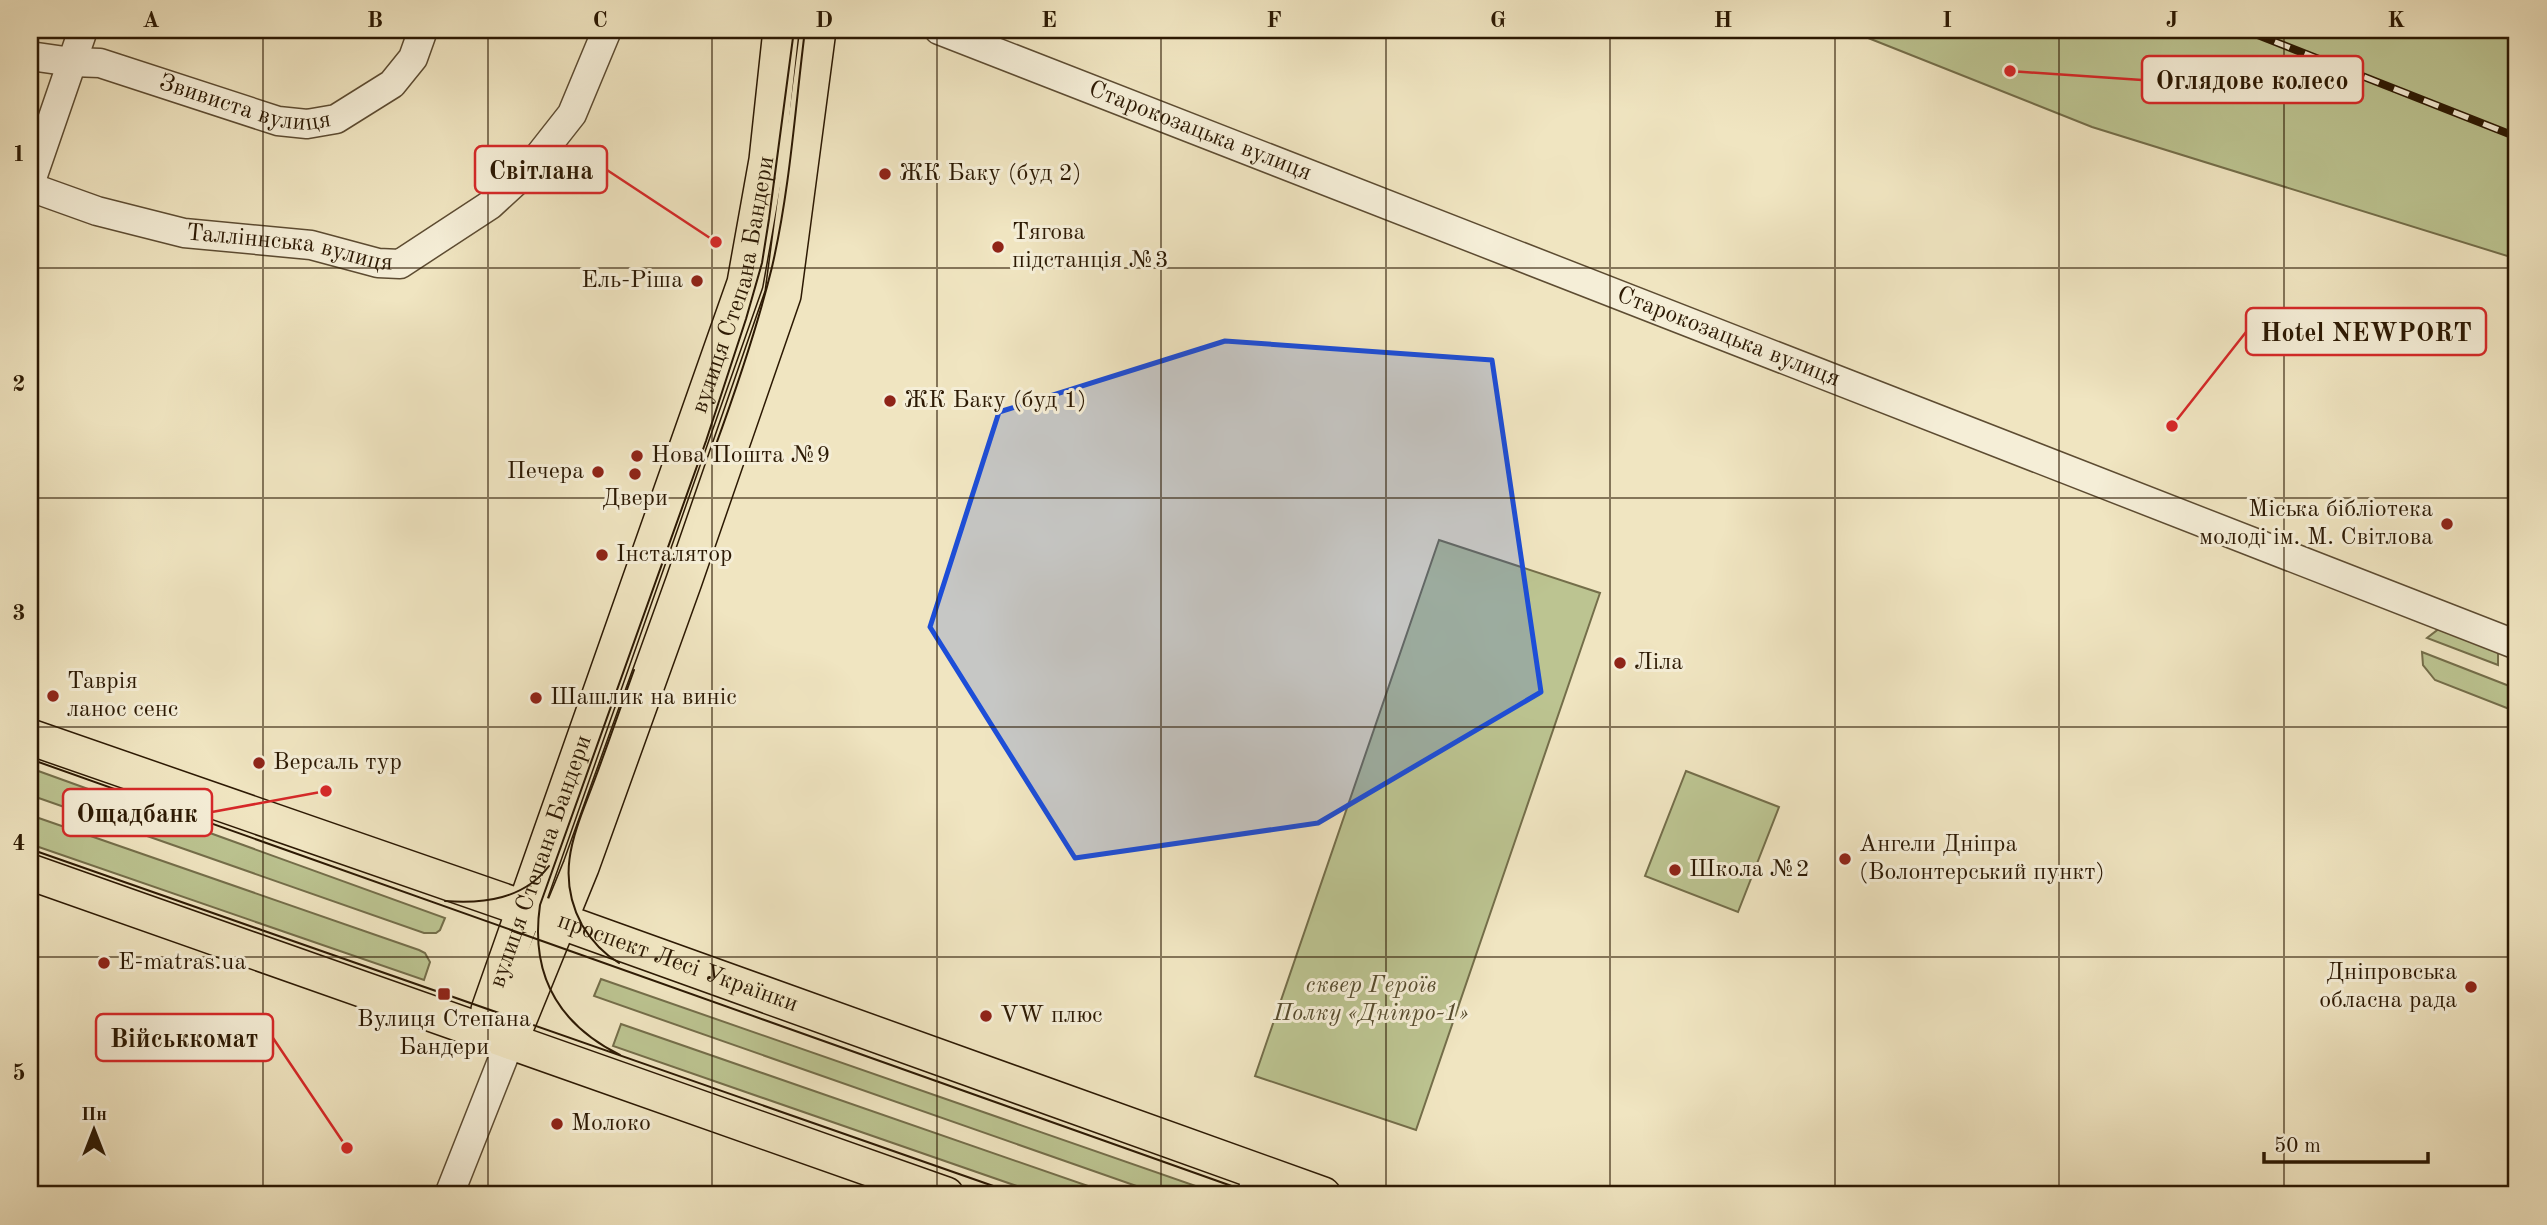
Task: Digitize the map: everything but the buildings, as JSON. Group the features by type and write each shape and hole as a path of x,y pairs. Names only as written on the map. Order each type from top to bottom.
{"main road":[{"name":"вулиця Степана Бандери","path":"781,30 767,160 745,283 489,1010 490,1021 498,1032 510,1041 581,867 783,295 802,168 818,30"},
{"name":"проспект Лесі Українки","path":"30,737 641,950 1255,1184 1323,1195"},
{"path":"462,887 479,889 513,881 526,873 544,852"},
{"path":"581,867 586,899 601,924 641,950"},
{"path":"30,872 946,1195"}],"street":[{"path":"30,186 83,30"},
{"name":"Звивиста вулиця","path":"30,56 100,63 278,121 307,124 336,119 393,83 412,58 423,30"},
{"name":"Талліннська вулиця","path":"30,186 97,211 184,233 311,245 378,263 400,264 426,250 490,205 528,170 572,114 607,30"},
{"name":"Старокозацька вулиця","path":"939,30 2517,645"},
{"name":"вулиця Степана Бандери","path":"449,1195 510,1041"}],"highlighted area":[{"path":"1225,341 1492,360 1541,692 1318,823 1075,858 930,627 999,412"}],"green space":[{"path":"1848,30 2517,30 2517,259 2092,127"},
{"name":"сквер Героїв Полку «Дніпро-1»","path":"1439,540 1600,593 1416,1130 1255,1076"},
{"path":"2440,628 2498,650 2498,665 2427,638"},
{"path":"2422,652 2517,689 2517,712 2435,680 2423,665"},
{"path":"30,768 445,918 436,933 424,933 30,795"},
{"path":"1686,771 1779,807 1738,912 1645,876"},
{"path":"30,815 419,950 425,953 430,962 424,980 30,844"},
{"path":"601,979 1213,1192 1211,1195 1162,1195 594,996"},
{"path":"621,1024 1114,1195 1043,1195 613,1046"}],"tram line":[{"path":"620,1055 580,1028 553,994 540,953 540,905 706,441 746,319 762,263 794,30"},
{"path":"714,450 746,359 772,267 788,179 805,30"},
{"path":"619,963 598,946 582,925 573,905 569,868 576,832 634,670"},
{"path":"30,759 1257,1195"},
{"path":"30,849 1019,1195"},
{"path":"445,901 502,897 528,886 549,866"}],"railway":[{"path":"2245,30 2517,137"}],"place":[{"name":"Оглядове колесо","path":"2010,71"},
{"name":"ЖК Баку (буд 2)","path":"885,174"},
{"name":"Світлана","path":"716,242"},
{"name":"Тягова пiдстанцiя №3","path":"998,247"},
{"name":"Ель-Ріша","path":"697,281"},
{"name":"ЖК Баку (буд 1)","path":"890,401"},
{"name":"Hotel NEWPORT","path":"2172,426"},
{"name":"Нова Пошта №9","path":"637,456"},
{"name":"Печера","path":"598,472"},
{"name":"Двери","path":"635,474"},
{"name":"Міська бібліотека молоді ім. М. Світлова","path":"2447,524"},
{"name":"Інсталятор","path":"602,555"},
{"name":"Ліла","path":"1620,663"},
{"name":"Таврія ланос сенс","path":"53,696"},
{"name":"Шашлик на виніс","path":"536,698"},
{"name":"Версаль тур","path":"259,763"},
{"name":"Ощадбанк","path":"326,791"},
{"name":"Ангели Дніпра (Волонтерський пункт)","path":"1845,859"},
{"name":"Школа №2","path":"1675,870"},
{"name":"E-matras.ua","path":"104,963"},
{"name":"Дніпровська обласна рада","path":"2471,987"},
{"name":"Вулиця Степана Бандери","path":"444,994"},
{"name":"VW плюс","path":"986,1016"},
{"name":"Молоко","path":"557,1124"},
{"name":"Військкомат","path":"347,1148"}]}
